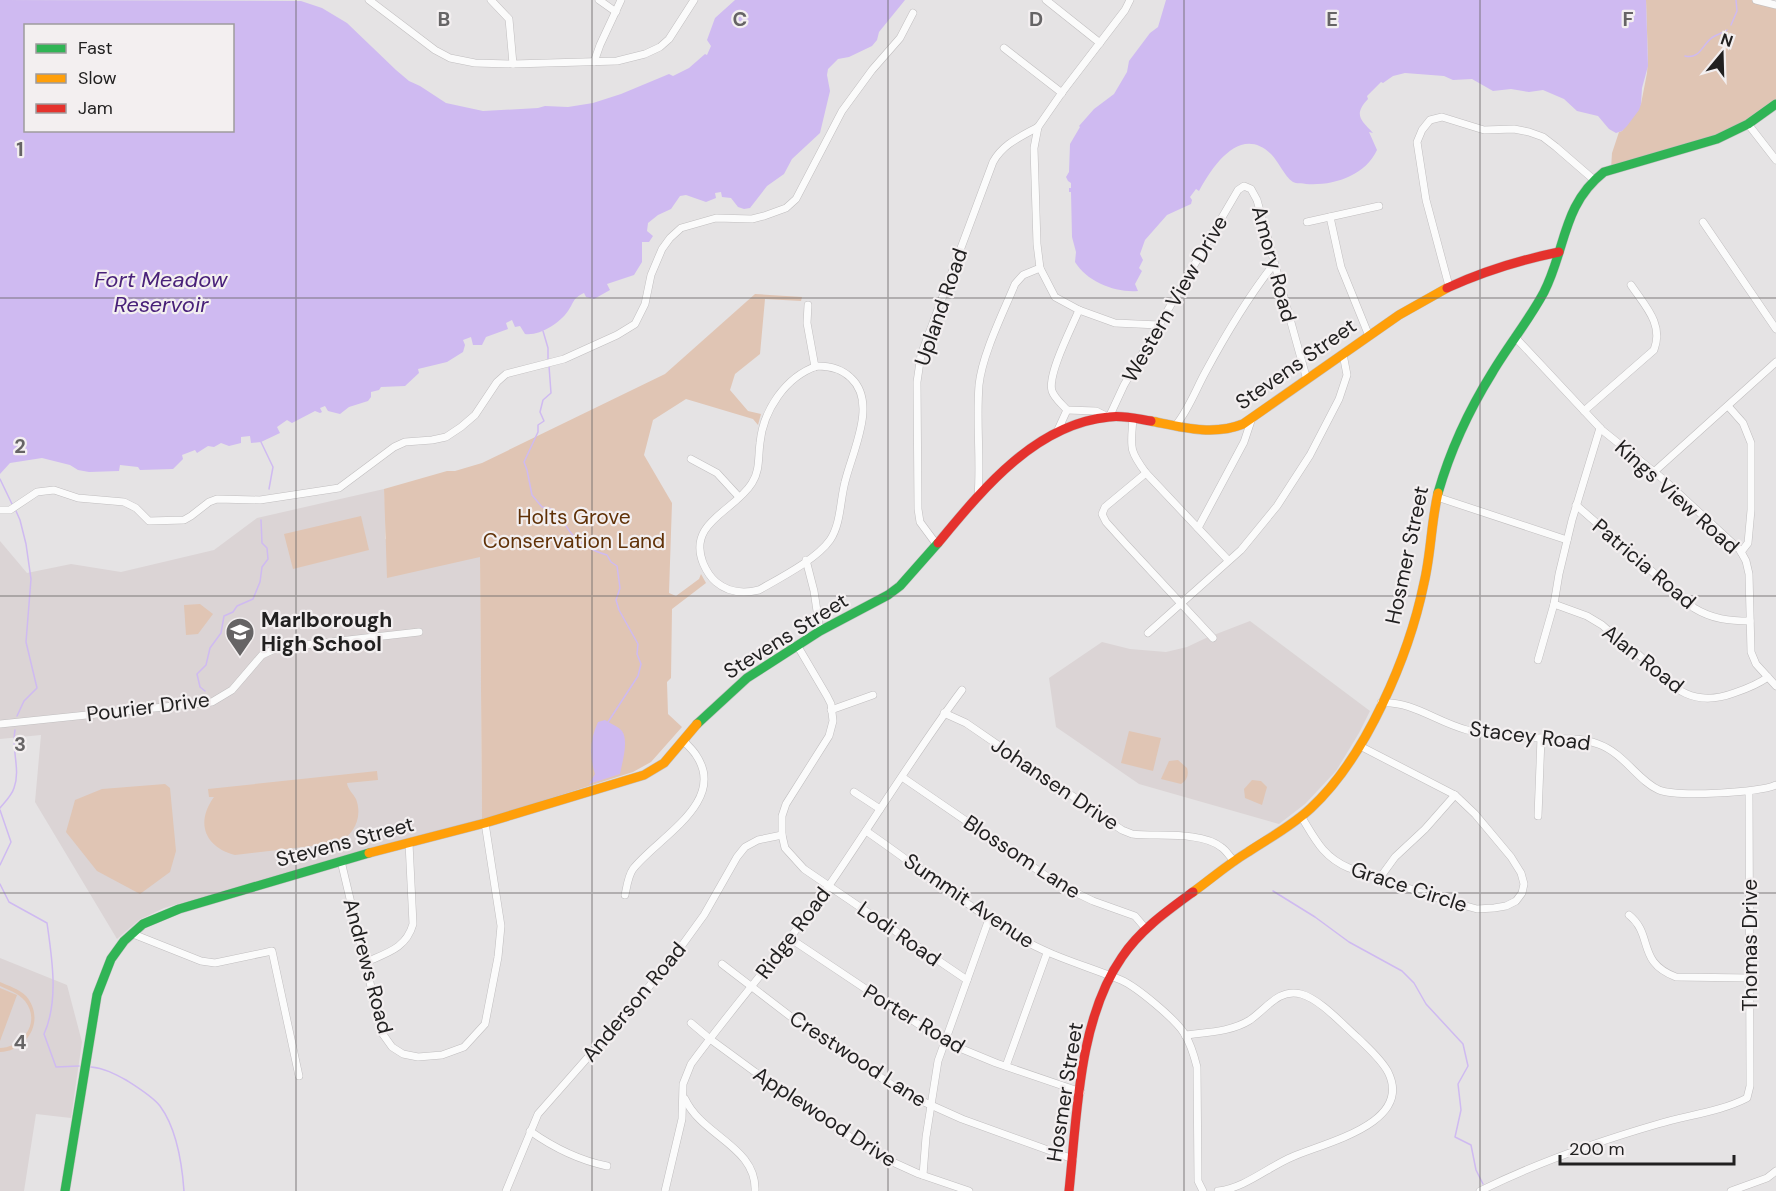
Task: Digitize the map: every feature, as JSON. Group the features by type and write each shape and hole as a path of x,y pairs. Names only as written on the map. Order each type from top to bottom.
{"street":[{"path":"369,0 435,50 450,58 475,63 513,64 623,60 660,47 669,39 694,0"},
{"path":"491,0 504,11 509,19 513,64"},
{"path":"599,0 616,12"},
{"path":"594,62 597,50 621,0"},
{"path":"1046,0 1100,43"},
{"path":"1130,0 1038,128 1034,148 1037,244 1040,268 1055,297 1079,310 1116,323 1159,325"},
{"path":"1756,0 1776,5"},
{"path":"0,510 10,510 37,492 54,490 78,498 124,502 136,508 149,521 184,520 217,499 260,500 339,488 394,447 405,442 446,437 475,415 497,382 506,374 564,359 617,335 635,324 645,304 651,274 659,256 670,238 681,228 716,218 752,219 764,216 786,208 796,199 814,168 833,125 846,105 900,38 913,13"},
{"path":"1004,48 1062,93"},
{"name":"Hosmer Street","path":"1069,1191 1081,1092 1093,1020 1110,977 1127,950 1163,912 1312,807 1338,777 1360,746 1400,662 1421,593 1437,497 1450,459 1473,406 1546,289 1576,202 1583,189 1593,179 1611,169 1708,142 1748,124 1776,104"},
{"path":"1449,286 1426,200 1417,142 1422,130 1430,120 1442,117 1484,130 1514,129 1543,137 1593,179"},
{"path":"1748,124 1776,160"},
{"name":"Upland Road","path":"937,545 920,522 918,509 917,382 921,355 993,162 1005,147 1038,128"},
{"name":"Amory Road","path":"1246,187 1251,189 1257,200 1307,380"},
{"name":"Western View Drive","path":"1108,417 1238,190 1246,187"},
{"path":"1307,222 1379,206"},
{"path":"1330,217 1341,267 1369,336"},
{"path":"1703,222 1776,329"},
{"name":"Stevens Street","path":"65,1191 97,995 111,959 124,941 143,924 179,909 341,861 485,823 644,775 664,763 700,720 758,670 820,631 888,595 900,585 978,498 1031,448 1057,432 1083,422 1108,417 1221,429 1234,427 1252,418 1429,296 1449,286 1514,262 1559,252"},
{"path":"1176,425 1248,299 1274,264"},
{"path":"978,498 979,386 983,368 1015,284 1023,275 1040,268"},
{"path":"1584,411 1654,350 1658,339 1658,329 1630,285"},
{"path":"808,305 807,323 815,367"},
{"path":"1079,310 1057,362 1051,383 1055,397 1067,410 1096,411 1108,417"},
{"name":"Kings View Road","path":"1515,337 1600,428 1655,471 1731,540 1741,552 1749,574 1751,652 1756,664 1776,686"},
{"path":"1148,633 1260,530 1278,506 1310,455 1339,399 1347,375 1343,354"},
{"path":"1655,471 1776,362"},
{"path":"815,367 832,368 848,375 860,390 865,408 844,483 834,531 830,540 806,560 759,590 732,591 713,580 706,570 701,558 702,536 714,519 748,489 755,478 762,432 776,399 798,376 815,367"},
{"path":"1728,406 1743,423 1751,443 1748,543 1741,552"},
{"path":"1057,432 1067,410"},
{"path":"1132,418 1131,447 1134,458 1228,560"},
{"path":"1198,528 1244,442 1252,418"},
{"path":"1538,660 1554,604 1558,574 1576,505 1600,428"},
{"path":"690,459 717,472 739,497"},
{"path":"1146,473 1105,507 1102,514 1112,529 1213,638"},
{"path":"1437,497 1567,540"},
{"name":"Patricia Road","path":"1576,505 1694,608 1719,619 1750,621"},
{"path":"806,560 814,591 820,631"},
{"name":"Alan Road","path":"1554,604 1587,616 1602,625 1678,689 1695,698 1709,700 1725,696 1760,683 1768,677"},
{"name":"Pourier Drive","path":"0,724 212,702 232,690 262,655 277,648 419,632"},
{"path":"782,835 782,816 786,804 829,736 833,721 827,696 797,645"},
{"name":"Ridge Road","path":"664,1191 682,1119 683,1083 686,1074 710,1039 790,939 829,885 944,713 962,690"},
{"path":"831,710 873,695"},
{"name":"Stacey Road","path":"1381,703 1396,702 1406,705 1467,730 1499,735 1571,738 1597,743 1619,756 1648,783 1659,790 1671,793 1749,792 1776,785"},
{"name":"Johansen Drive","path":"944,713 966,723 1122,830 1132,834 1211,840 1223,848 1234,861"},
{"path":"1538,816 1541,738"},
{"path":"625,895 633,870 679,825 698,802 702,792 704,780 702,768 697,755 684,741"},
{"name":"Grace Circle","path":"1301,816 1333,861 1454,904 1477,909 1500,907 1516,901 1522,893 1524,884 1521,873 1475,814 1455,795 1360,746"},
{"name":"Blossom Lane","path":"902,777 1058,884 1093,901 1135,916 1146,929"},
{"path":"854,792 880,809"},
{"name":"Thomas Drive","path":"1480,1191 1541,1162 1584,1146 1735,1104 1747,1098 1750,1086 1749,792"},
{"path":"1379,879 1395,857 1425,829 1455,795"},
{"name":"Andrews Road","path":"341,861 381,1033 392,1047 403,1054 418,1057 442,1055 464,1047 479,1032 485,1024 491,996 501,926 485,823"},
{"name":"Summit Avenue","path":"866,831 989,919 1047,953 1122,981 1136,989 1185,1035"},
{"name":"Lodi Road","path":"782,835 785,848 804,869 967,980"},
{"name":"Anderson Road","path":"506,1191 538,1114 640,998 683,944 704,915 737,857 745,848 758,840 782,835"},
{"path":"364,963 399,946 409,936 413,924 409,843"},
{"path":"1629,915 1640,926 1648,955 1656,966 1666,973 1676,977 1749,978"},
{"path":"923,1175 930,1106 938,1061 989,919"},
{"path":"133,933 201,961 215,963 272,951 299,1076"},
{"name":"Porter Road","path":"790,939 945,1042 1081,1092"},
{"path":"1006,1066 1047,953"},
{"name":"Crestwood Lane","path":"722,964 799,1023 904,1093 930,1106 1073,1159"},
{"path":"1204,1191 1198,1181 1197,1067 1185,1035 1238,1027 1253,1018 1273,1000 1287,994 1300,994 1316,1002 1342,1023 1382,1063 1389,1074 1392,1088 1391,1100 1386,1110 1364,1128 1289,1158 1230,1190 1218,1191"},
{"name":"Applewood Drive","path":"691,1023 755,1072 875,1154 923,1175 969,1191"},
{"path":"684,1096 698,1120 748,1163 755,1180 755,1191"},
{"path":"530,1131 544,1142 582,1161 607,1166"},
{"path":"1731,1191 1767,1178 1776,1172"}],"shaded area":[{"name":"Marlborough High School","path":"384,489 385,539 480,557 482,820 298,869 164,908 139,920 117,939 35,802 41,735 0,739 0,541 27,573 71,564 121,572 214,550 257,518"},
{"path":"1250,621 1370,711 1336,771 1305,804 1279,824 1139,784 1056,727 1049,678 1102,642 1130,649 1166,652 1187,647"},
{"path":"0,958 67,985 82,1042 71,1118 36,1114 24,1191 0,1191"}],"green space":[{"path":"1646,0 1756,0 1776,5 1776,104 1736,130 1611,169 1612,153 1619,132 1641,104 1648,60"},
{"name":"Holts Grove Conservation Land","path":"755,294 802,297 801,301 765,299 760,354 735,374 730,390 748,411 761,414 758,425 753,419 686,399 653,420 644,455 672,503 669,593 676,596 699,579 701,574 706,583 672,609 671,678 667,682 668,714 682,727 651,762 633,772 482,820 480,557 387,578 384,489 482,463 665,374"},
{"path":"361,516 369,550 293,569 284,534"},
{"path":"200,604 213,614 198,634 186,635 184,605"},
{"path":"1129,731 1161,738 1153,771 1121,763"},
{"path":"1178,760 1187,768 1188,775 1185,781 1181,784 1161,779 1169,761"},
{"path":"377,771 378,780 347,783 356,799 358,819 349,835 338,843 235,855 216,846 206,833 205,816 214,797 209,797 208,789"},
{"path":"1252,780 1261,781 1267,787 1262,805 1245,798 1244,789"},
{"path":"165,784 170,788 176,851 170,872 140,894 97,871 66,832 75,800 102,789"},
{"path":"0,982 26,996 32,1005 34,1024 26,1040 19,1046 0,1052 0,1048 9,1047 23,1038 28,1032 31,1017 30,1009 25,1001 0,986"},
{"path":"0,988 17,995 0,1041"}],"water":[{"name":"Fort Meadow Reservoir","path":"0,0 301,1 322,8 347,23 409,81 446,103 483,111 545,106 568,107 593,103 669,74 673,76 689,68 705,54 707,55 711,46 707,40 715,18 735,0 905,0 879,32 872,46 849,57 838,59 828,69 830,91 820,133 792,159 784,174 767,186 750,208 738,207 731,198 722,197 721,192 715,193 716,198 706,202 686,195 680,196 671,209 648,223 647,231 653,236 649,242 642,242 642,262 634,275 607,284 610,290 594,299 586,297 584,293 580,295 564,316 549,328 537,333 525,334 520,326 515,327 512,320 506,323 508,329 486,337 482,345 473,345 471,337 463,340 465,345 463,352 447,362 418,369 419,373 405,386 381,387 371,392 368,401 349,407 340,414 328,411 325,406 320,408 322,412 320,413 315,411 292,423 287,420 277,427 280,433 261,442 251,443 250,436 241,437 241,443 229,446 221,443 214,447 208,446 197,453 195,450 182,455 183,459 173,469 140,470 138,467 120,465 119,471 89,472 42,458 10,463 0,474"},
{"path":"1166,0 1646,0 1648,66 1639,110 1622,131 1616,133 1609,129 1598,116 1577,111 1564,99 1543,90 1493,91 1472,79 1453,80 1444,76 1405,73 1393,76 1381,82 1367,96 1368,99 1361,109 1360,117 1373,133 1369,132 1377,150 1365,167 1337,181 1316,184 1296,183 1287,176 1271,154 1260,146 1248,144 1238,146 1219,161 1199,191 1196,189 1190,197 1191,204 1167,215 1145,240 1140,254 1143,260 1139,268 1142,271 1135,284 1138,291 1121,290 1094,280 1075,262 1071,192 1069,192 1071,183 1066,177 1069,172 1070,144 1079,126 1094,109 1114,94 1127,72 1129,61 1150,33 1158,27"},
{"path":"605,720 622,731 624,735 620,774 589,784 595,774 591,754 593,735 598,722"}],"waterway":[{"path":"1731,25 1737,11 1736,0"},
{"path":"1685,56 1694,56 1713,37 1727,30"},
{"path":"543,331 548,348 548,362"},
{"path":"549,366 551,393 543,400 540,412 544,421 538,425 538,432 524,462 532,495 542,507 557,513 578,541 607,555 617,566 620,588 616,600 638,644 637,654 641,664 638,676 608,722"},
{"path":"261,442 273,467 269,489"},
{"path":"0,479 12,504"},
{"path":"16,511 26,544 31,579 26,642 37,688 24,701 17,716"},
{"path":"205,691 200,687 197,674 206,665 210,648 221,633 224,616 233,612 237,606 253,599 260,582 262,567 268,559 267,548 262,543 261,520"},
{"path":"0,808 12,793 16,781 15,730"},
{"path":"0,810 11,842 0,865"},
{"path":"0,884 9,902 47,923 53,994 49,1021 44,1034 56,1067 79,1066"},
{"path":"1273,891 1315,917 1349,942 1402,971 1414,983 1426,1004 1463,1044 1468,1066 1458,1084 1461,1110 1455,1137 1471,1145 1476,1170 1483,1184"},
{"path":"91,1067 105,1070 126,1080 149,1095 160,1106 175,1136 184,1191"}],"traffic: fast":[{"path":"1438,493 1454,446 1468,416 1492,373 1544,292 1572,213 1590,185 1604,172 1717,139 1748,124 1776,104"},
{"path":"697,724 747,678 820,631 888,595 900,586 938,543"},
{"path":"65,1191 97,995 111,959 124,941 143,924 179,909 369,853"}],"traffic: slow":[{"path":"1151,421 1209,430 1232,428 1243,424 1399,315 1447,288"},
{"path":"1193,892 1304,814 1331,787 1350,762 1382,704 1408,642 1426,572 1438,493"},
{"path":"369,853 485,823 644,775 664,763 697,724"}],"traffic: jam":[{"path":"1447,288 1502,267 1559,252"},
{"path":"938,543 973,502 1012,463 1057,432 1082,422 1109,417 1151,421"},
{"path":"1069,1191 1082,1070 1096,1010 1107,982 1137,938 1173,906 1193,892"}],"place":[{"name":"Marlborough High School","path":"240,658"}]}
